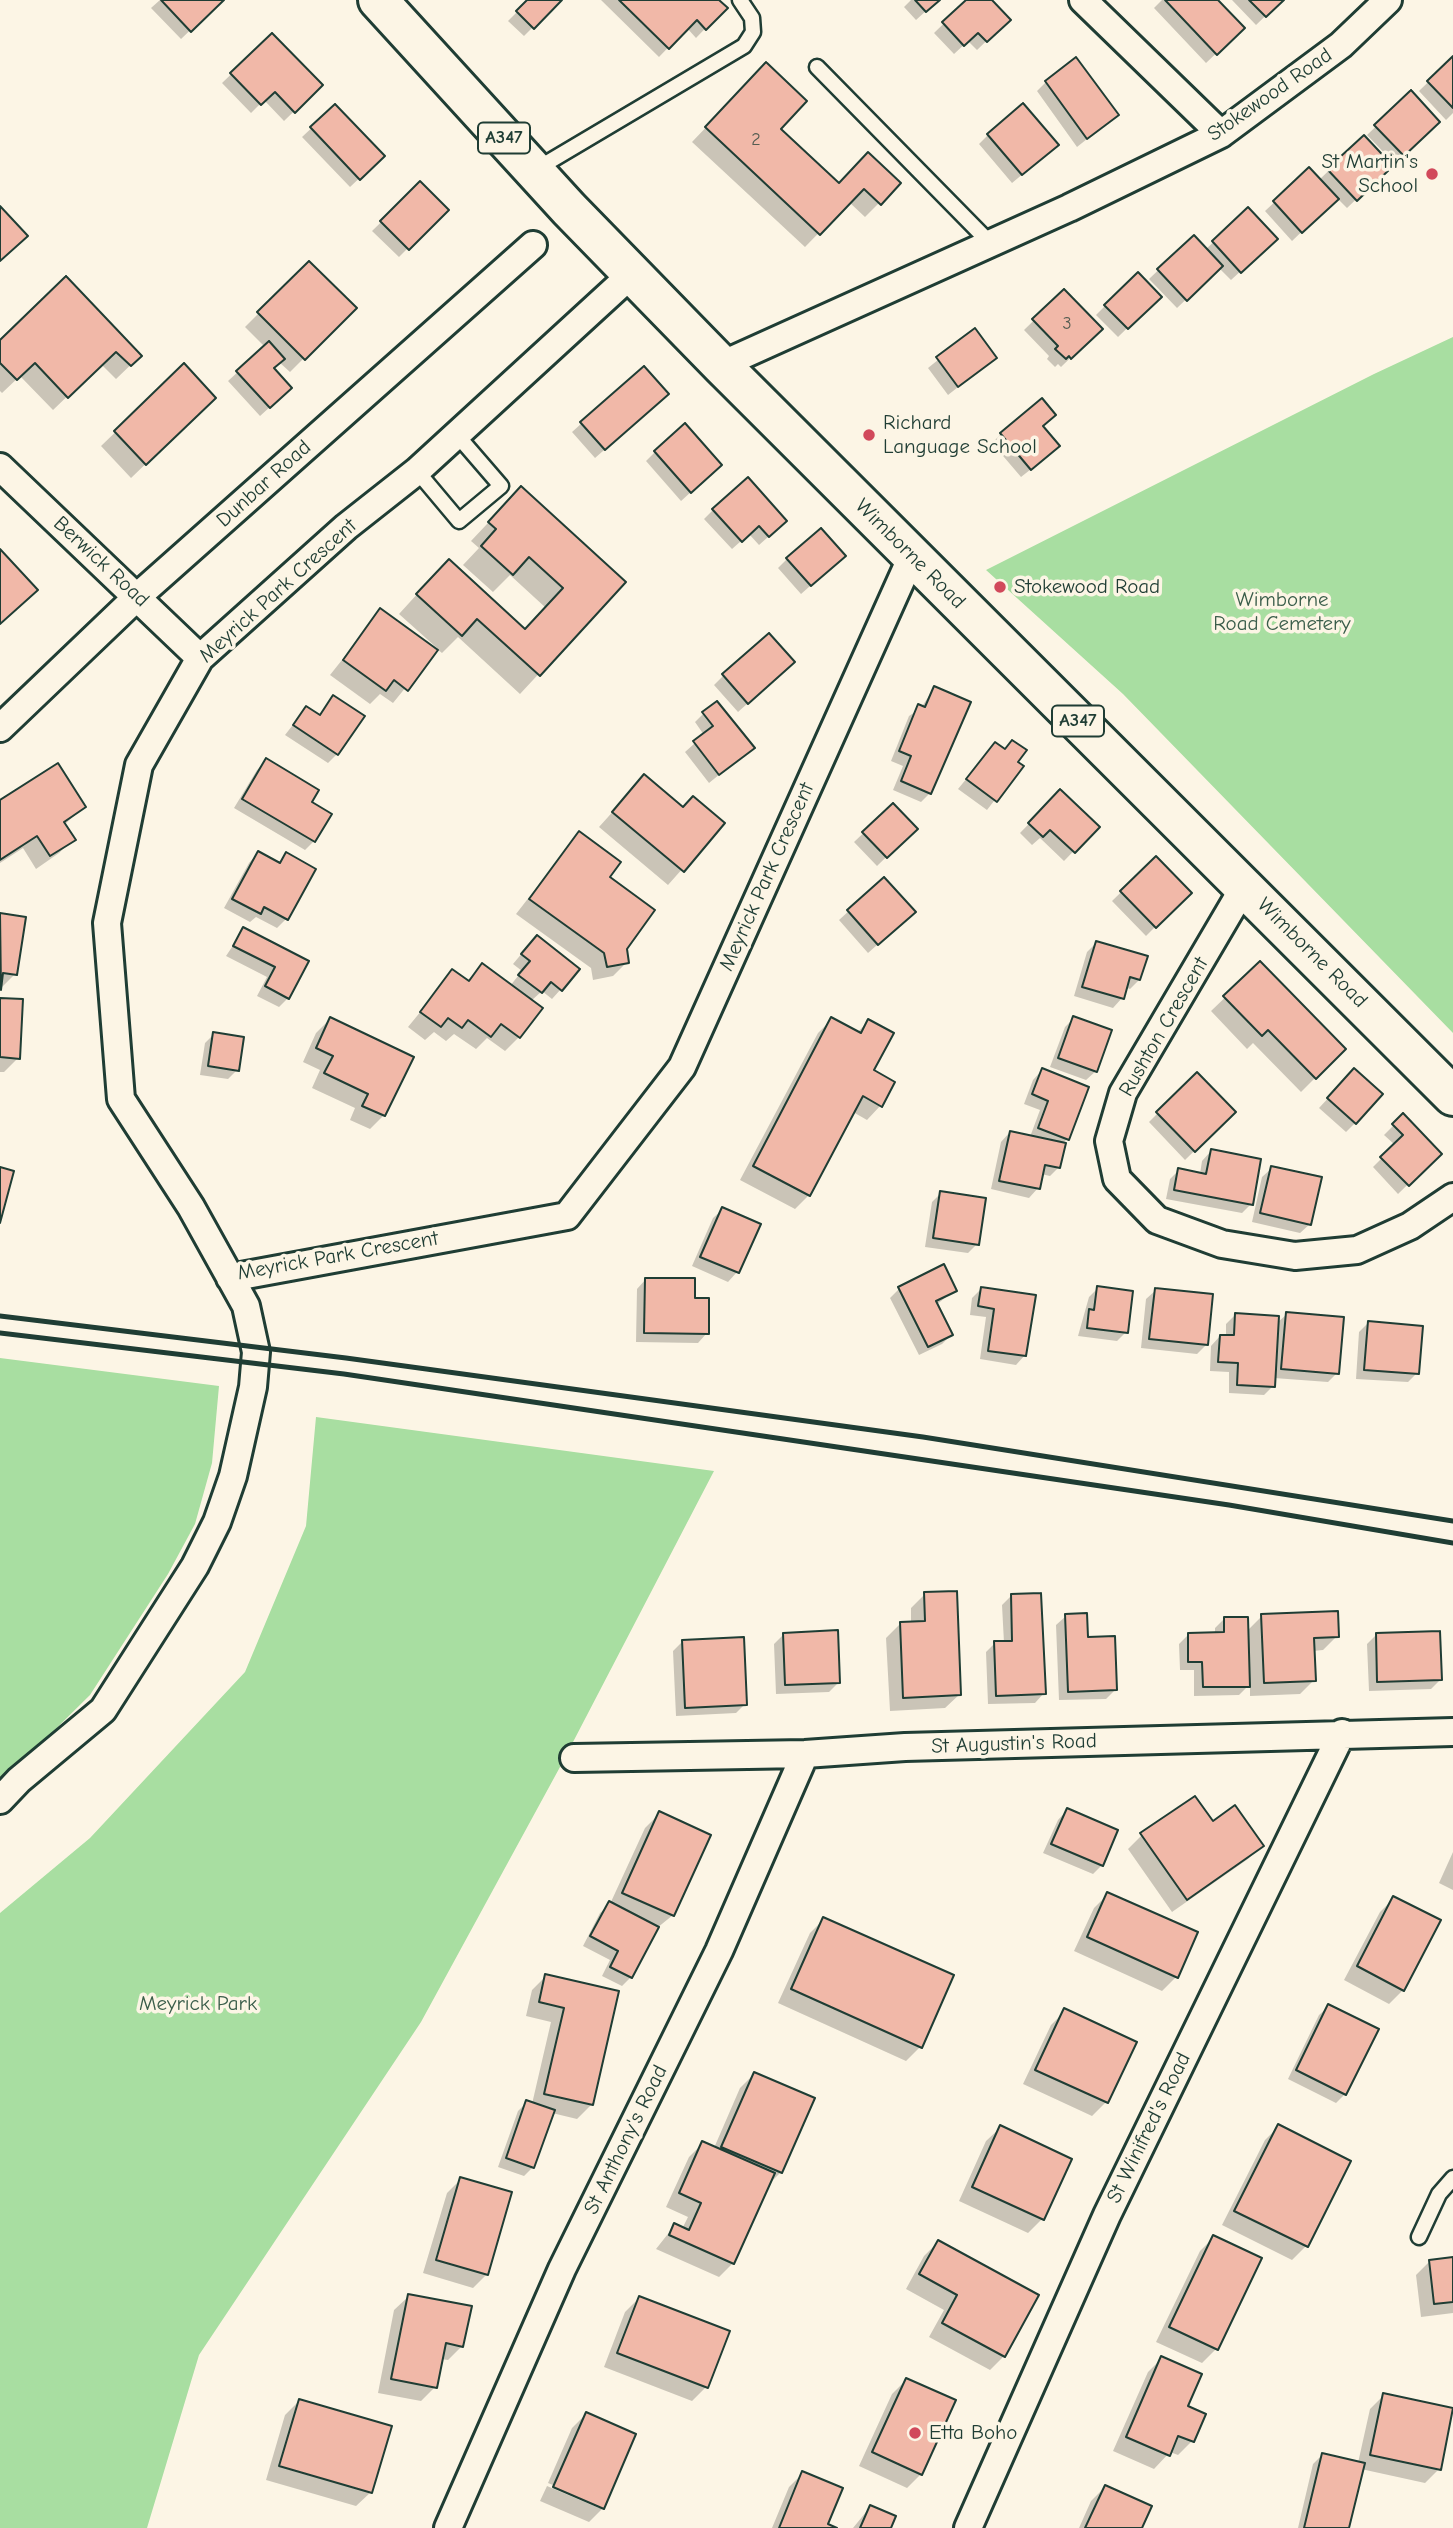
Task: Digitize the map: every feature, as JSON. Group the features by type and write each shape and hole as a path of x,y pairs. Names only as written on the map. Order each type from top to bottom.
{"main road":[{"name":"Wimborne Road","path":"384,2 534,170 721,365 1453,1096"}],"street":[{"path":"1083,0 1221,134"},
{"name":"Stokewood Road","path":"721,365 1221,134 1341,45 1388,0"},
{"name":"Dunbar Road","path":"0,729 138,596 533,246"},
{"name":"Meyrick Park Crescent","path":"634,272 417,471 346,527 200,658 139,765 107,923 121,1099 191,1207 230,1278 567,1216 682,1067 912,556"},
{"name":"Berwick Road","path":"4,478 138,596 200,658"},
{"name":"Rushton Crescent","path":"1244,887 1123,1093 1109,1141 1117,1179 1157,1220 1222,1244 1295,1256 1357,1250 1410,1227 1453,1197"},
{"path":"0,1800 19,1780 103,1710 195,1566 217,1522 245,1429 256,1352 246,1306 230,1278"},
{"name":"St Augustin's Road","path":"574,1758 804,1754 905,1747 1453,1732"},
{"name":"St Winifred's Road","path":"968,2528 1107,2215 1342,1733"},
{"name":"St Anthony's Road","path":"448,2528 562,2269 719,1951 804,1754"}],"lane":[{"path":"534,170 744,46 753,32 752,18 740,0"},
{"path":"817,67 990,243"},
{"path":"417,471 459,521 501,486 457,435"},
{"path":"1419,2237 1439,2194 1453,2178"}],"green space":[{"name":"Wimborne Road Cemetery","path":"1453,337 1453,1033 1123,694 986,570 1374,374"},
{"path":"0,1358 219,1386 212,1463 195,1524 168,1574 90,1695 0,1784"},
{"name":"Meyrick Park","path":"316,1417 714,1471 560,1767 421,2022 199,2355 147,2528 0,2528 0,1913 90,1838 245,1672 306,1526"}],"building":[{"path":"161,0 224,0 191,32"},
{"path":"527,0 562,0 534,29 516,11"},
{"path":"619,0 719,0 728,8 706,30 697,20 669,49"},
{"path":"915,0 940,0 926,12"},
{"path":"966,0 992,0 1011,20 987,42 978,33 964,46 942,22"},
{"path":"1165,0 1218,0 1245,28 1217,55"},
{"path":"1249,0 1284,0 1266,17"},
{"path":"272,33 323,85 295,113 275,92 261,105 230,73"},
{"path":"1453,56 1453,108 1427,81"},
{"path":"1076,57 1119,115 1087,139 1045,81"},
{"path":"766,62 807,101 781,129 839,183 868,152 901,183 881,205 864,189 820,235 705,127"},
{"path":"1411,90 1440,122 1404,156 1374,125"},
{"path":"1023,103 1059,145 1022,175 987,134"},
{"path":"335,104 385,156 360,180 310,127"},
{"path":"1364,135 1393,166 1357,201 1327,169"},
{"path":"1309,167 1339,199 1302,233 1273,201"},
{"path":"420,181 449,210 409,250 380,221"},
{"path":"0,206 28,236 0,261"},
{"path":"1248,207 1278,239 1241,273 1212,241"},
{"path":"1194,235 1223,266 1187,301 1157,269"},
{"path":"309,261 357,308 305,360 257,312"},
{"path":"1138,272 1162,297 1128,329 1104,305"},
{"path":"66,276 142,356 131,366 116,352 68,398 35,363 17,380 0,363 0,340"},
{"path":"1064,289 1103,329 1071,359 1069,356 1066,359 1055,349 1058,346 1032,319"},
{"path":"975,328 997,358 958,387 936,357"},
{"path":"269,341 285,359 274,368 292,388 270,408 236,371"},
{"path":"184,363 216,398 146,465 114,431"},
{"path":"644,366 669,394 605,450 580,422"},
{"path":"1042,398 1056,415 1043,426 1060,446 1031,470 1000,433"},
{"path":"685,423 722,465 691,493 654,451"},
{"path":"748,477 787,521 769,537 759,526 742,542 712,509"},
{"path":"521,486 626,582 540,676 477,619 462,636 416,594 449,559 525,629 563,588 529,557 513,575 481,546 496,529 488,522"},
{"path":"821,528 846,556 811,586 786,558"},
{"path":"0,549 38,590 0,624"},
{"path":"380,608 438,650 408,691 394,680 386,691 343,660"},
{"path":"769,633 795,662 748,704 722,674"},
{"path":"934,686 971,702 931,794 901,781 911,756 899,751 918,704 925,707"},
{"path":"333,695 365,716 338,755 293,725 306,706 320,715"},
{"path":"717,701 755,748 719,775 693,741 713,726 702,712"},
{"path":"1012,740 1027,750 1018,762 1024,766 997,802 966,779 995,742 1005,749"},
{"path":"266,758 319,790 312,802 332,814 315,842 242,799"},
{"path":"58,763 86,807 64,822 76,840 50,856 37,836 0,860 0,800"},
{"path":"644,774 683,807 693,796 725,823 684,872 612,812"},
{"path":"1060,789 1100,827 1075,853 1050,830 1043,837 1028,823"},
{"path":"893,803 918,829 887,858 862,832"},
{"path":"579,831 621,862 610,877 655,910 627,949 629,963 607,967 604,953 529,899"},
{"path":"258,851 280,863 286,852 316,869 288,920 264,907 261,914 232,899"},
{"path":"1156,856 1192,893 1156,928 1120,891"},
{"path":"884,877 916,912 878,945 847,910"},
{"path":"0,913 26,917 17,975 3,973 1,990"},
{"path":"243,927 309,961 289,999 265,986 275,967 233,946"},
{"path":"537,935 580,969 562,991 551,982 542,993 518,975 530,961 521,954"},
{"path":"1096,941 1148,956 1140,980 1130,977 1124,999 1082,987"},
{"path":"1260,961 1346,1049 1316,1079 1268,1030 1262,1036 1223,996"},
{"path":"482,963 543,1008 520,1038 501,1024 491,1037 468,1020 462,1028 448,1018 441,1027 420,1012 452,969 469,981"},
{"path":"0,998 23,999 20,1059 0,1057"},
{"path":"1073,1016 1112,1030 1097,1072 1058,1058"},
{"path":"330,1017 414,1057 385,1116 362,1106 368,1094 324,1073 333,1056 316,1048"},
{"path":"831,1017 861,1033 868,1019 894,1033 874,1070 895,1082 882,1107 863,1096 810,1196 753,1166"},
{"path":"213,1032 244,1037 239,1071 208,1066"},
{"path":"1042,1068 1089,1087 1069,1140 1038,1128 1048,1101 1032,1094"},
{"path":"1354,1068 1383,1094 1356,1124 1327,1098"},
{"path":"1197,1072 1236,1112 1195,1152 1156,1112"},
{"path":"1403,1113 1442,1154 1409,1186 1380,1157 1403,1135 1392,1124"},
{"path":"1010,1131 1066,1143 1060,1168 1045,1165 1040,1189 999,1181"},
{"path":"1211,1149 1261,1159 1253,1205 1174,1190 1178,1168 1206,1174"},
{"path":"1271,1166 1322,1177 1311,1225 1260,1213"},
{"path":"0,1167 14,1171 0,1223"},
{"path":"940,1191 986,1198 979,1245 933,1238"},
{"path":"722,1207 761,1224 739,1273 700,1257"},
{"path":"944,1264 957,1291 936,1301 953,1335 928,1347 898,1287"},
{"path":"645,1278 695,1278 695,1298 709,1298 709,1334 644,1333"},
{"path":"1097,1286 1133,1291 1128,1333 1087,1328 1089,1309 1094,1310"},
{"path":"981,1287 1036,1295 1026,1356 988,1351 994,1309 978,1306"},
{"path":"1155,1288 1213,1294 1208,1345 1149,1339"},
{"path":"1286,1312 1344,1317 1339,1374 1281,1369"},
{"path":"1235,1313 1279,1316 1275,1387 1237,1385 1238,1363 1218,1362 1220,1335 1234,1335"},
{"path":"1368,1321 1423,1326 1419,1374 1364,1370"},
{"path":"957,1591 961,1695 903,1698 900,1622 925,1621 924,1592"},
{"path":"1041,1593 1046,1694 996,1696 994,1641 1012,1641 1011,1594"},
{"path":"1338,1611 1339,1637 1314,1638 1316,1681 1264,1683 1261,1614"},
{"path":"1087,1613 1088,1637 1115,1636 1117,1690 1068,1692 1065,1614"},
{"path":"1224,1617 1248,1617 1250,1687 1203,1687 1202,1662 1188,1662 1188,1633 1224,1632"},
{"path":"838,1630 840,1683 785,1685 783,1633"},
{"path":"1440,1631 1442,1680 1377,1682 1376,1633"},
{"path":"744,1637 747,1705 685,1708 682,1640"},
{"path":"1195,1796 1213,1821 1235,1805 1264,1846 1187,1900 1140,1833"},
{"path":"1067,1808 1118,1830 1103,1866 1051,1844"},
{"path":"659,1811 711,1835 674,1916 622,1893"},
{"path":"1107,1892 1198,1932 1178,1978 1087,1937"},
{"path":"1393,1896 1441,1920 1404,1991 1357,1966"},
{"path":"609,1901 659,1927 632,1978 610,1967 618,1951 590,1936"},
{"path":"823,1917 954,1975 922,2048 791,1989"},
{"path":"545,1974 619,1991 593,2105 544,2094 564,2008 539,2002"},
{"path":"1328,2004 1379,2029 1346,2095 1296,2070"},
{"path":"1064,2008 1137,2042 1108,2103 1035,2070"},
{"path":"754,2072 815,2098 782,2173 721,2147"},
{"path":"526,2100 555,2110 534,2168 506,2158"},
{"path":"1278,2124 1351,2161 1308,2247 1234,2211"},
{"path":"1000,2125 1072,2159 1044,2220 972,2187"},
{"path":"702,2141 775,2173 734,2264 669,2235 674,2223 689,2230 701,2203 679,2193"},
{"path":"460,2177 512,2192 488,2275 436,2260"},
{"path":"1213,2235 1262,2258 1218,2350 1169,2327"},
{"path":"938,2240 1039,2295 1005,2357 942,2323 957,2295 919,2274"},
{"path":"1453,2257 1453,2302 1434,2304 1429,2260"},
{"path":"408,2294 472,2306 463,2347 446,2343 437,2388 391,2379"},
{"path":"639,2296 730,2331 708,2388 617,2353"},
{"path":"1161,2356 1202,2374 1188,2406 1206,2414 1194,2442 1178,2436 1170,2456 1126,2437"},
{"path":"906,2378 956,2400 922,2475 872,2452"},
{"path":"1383,2393 1453,2408 1441,2470 1370,2455"},
{"path":"299,2399 392,2426 372,2493 279,2466"},
{"path":"586,2412 636,2434 604,2509 553,2487"},
{"path":"1322,2453 1365,2463 1349,2528 1304,2528"},
{"path":"802,2471 843,2488 828,2524 837,2528 779,2528"},
{"path":"1105,2485 1152,2506 1142,2528 1085,2528"},
{"path":"870,2505 896,2516 891,2528 860,2528"}],"railway":[{"path":"0,1316 346,1358 923,1437 1453,1521"},
{"path":"0,1333 344,1374 1229,1505 1453,1543"}],"place":[{"name":"St Martin's School","path":"1432,174"},
{"name":"Richard Language School","path":"869,435"},
{"name":"Stokewood Road","path":"1000,587"},
{"name":"Etta Boho","path":"915,2433"}]}
